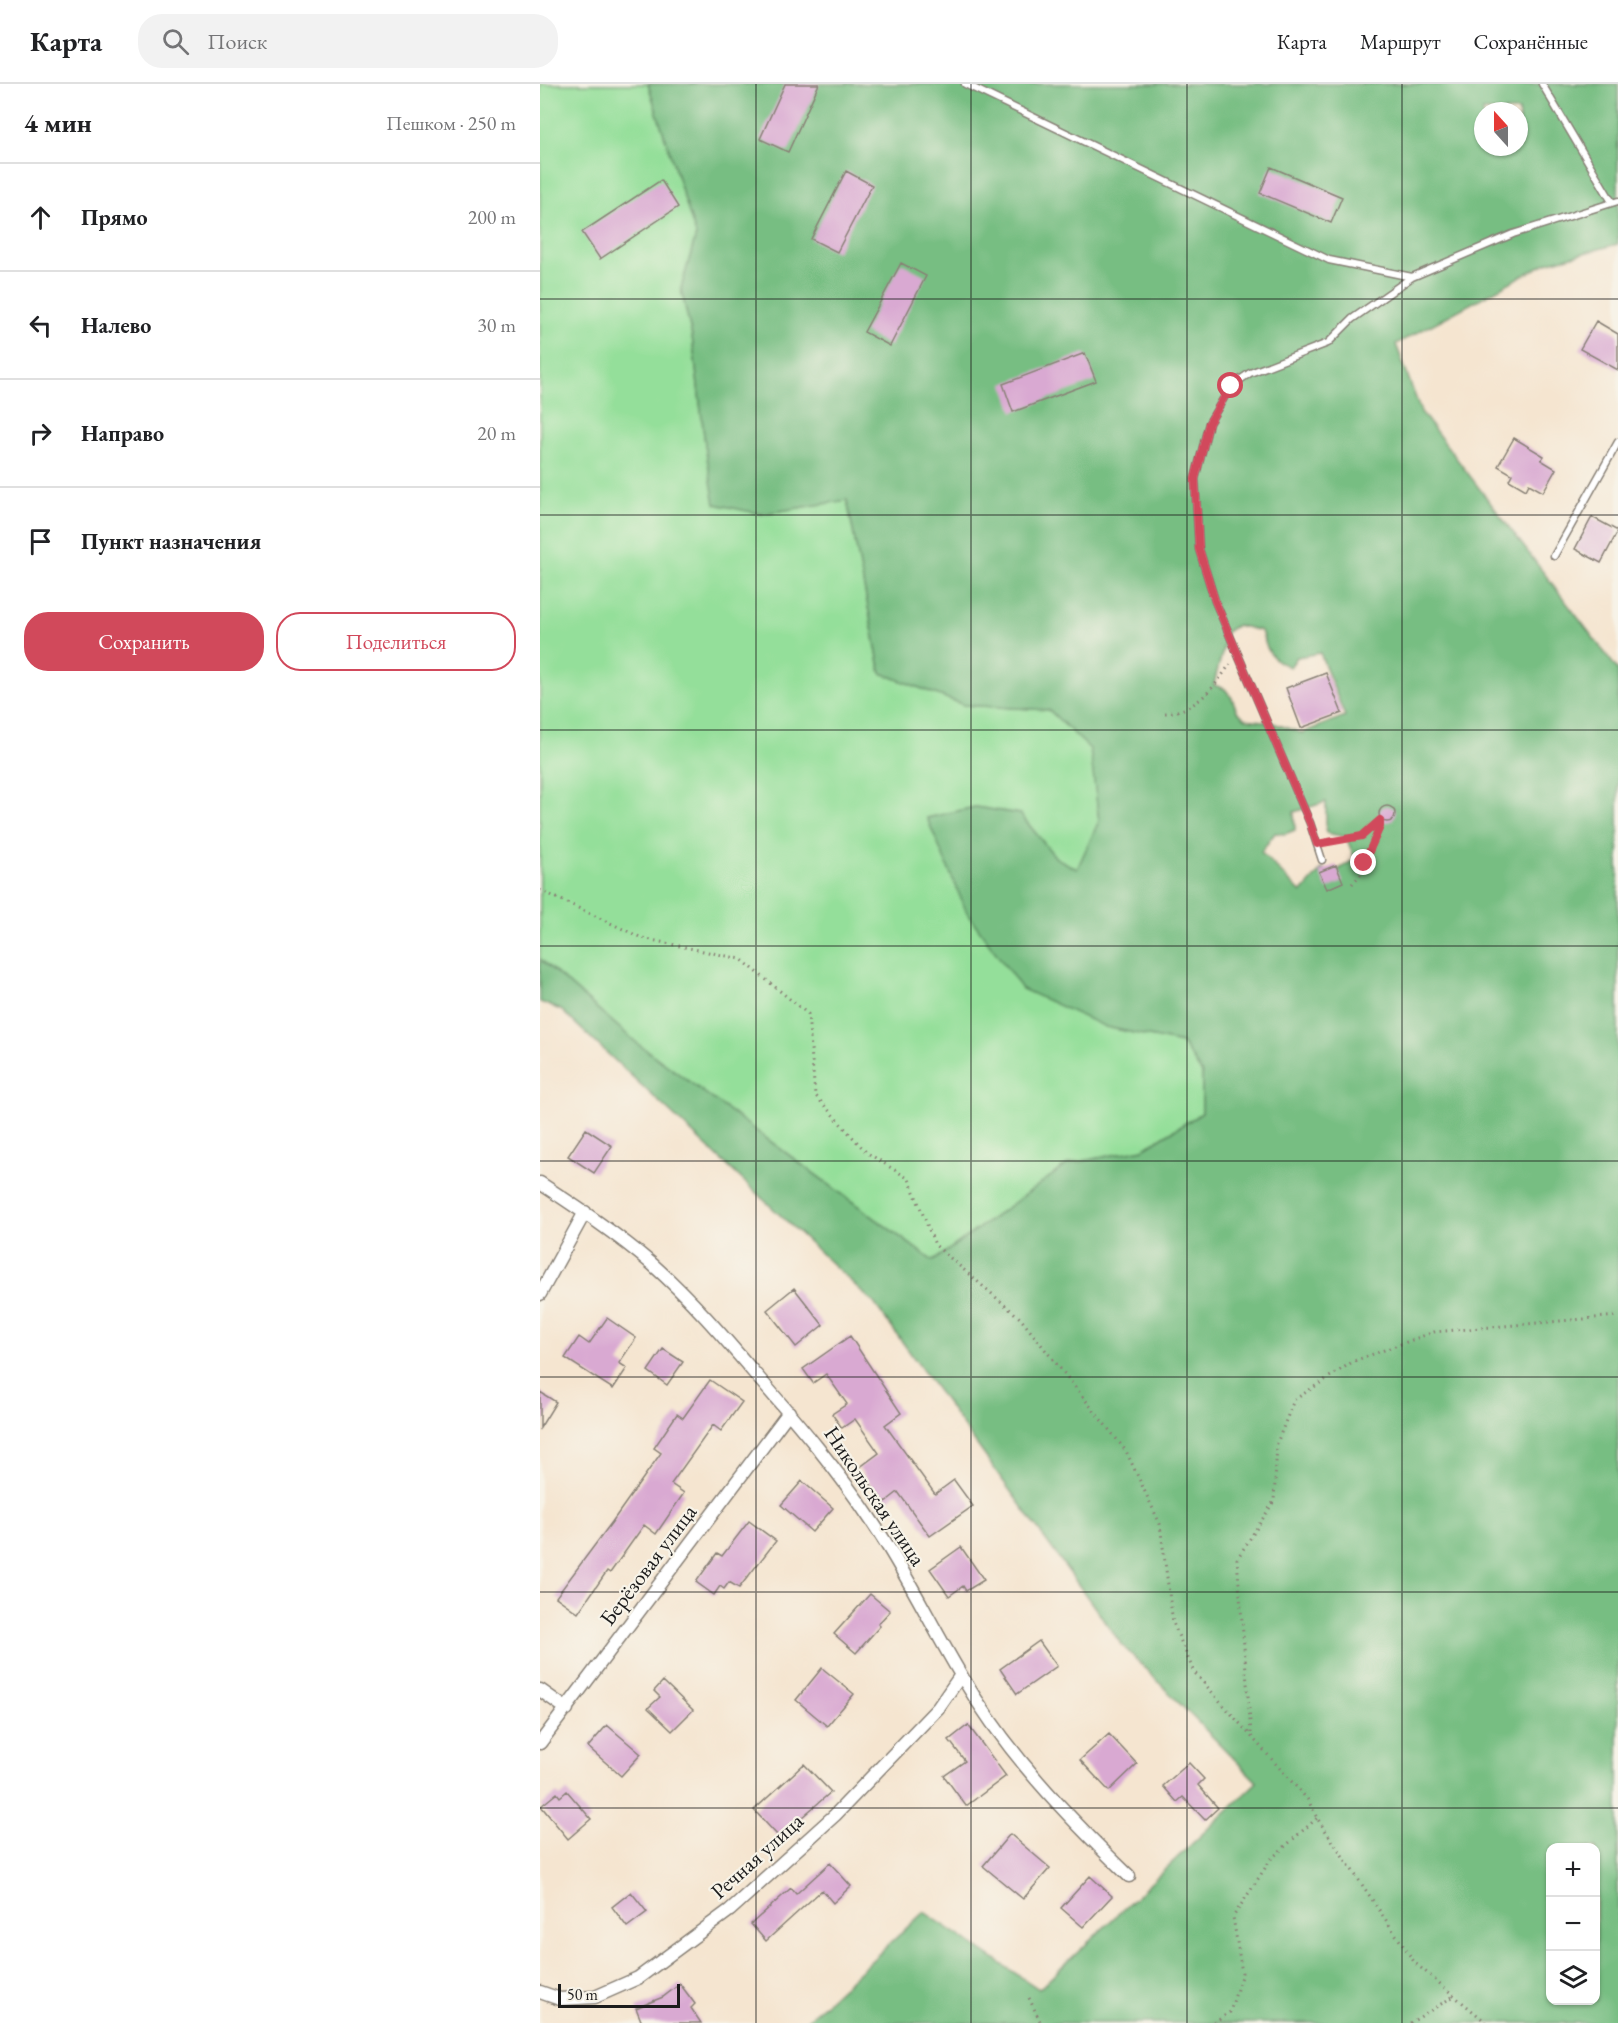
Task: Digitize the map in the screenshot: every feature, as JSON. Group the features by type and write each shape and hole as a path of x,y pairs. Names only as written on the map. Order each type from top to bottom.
{"street":[{"name":"Никольская улица","path":"540,1183 585,1212 651,1263 697,1306 789,1412 873,1523 936,1628 961,1675 994,1725 1035,1780 1129,1876"},
{"path":"540,1294 585,1212"},
{"name":"Берёзовая улица","path":"540,1743 789,1412"},
{"name":"Речная улица","path":"540,1992 560,1999 595,1997 638,1978 721,1917 835,1815 938,1708 961,1675"},
{"path":"540,1690 567,1709"}],"lane":[{"path":"965,84 1329,260 1412,277"},
{"path":"1322,860 1310,823 1215,601 1199,549 1195,479 1209,423 1231,386 1250,373 1328,342 1352,320 1412,277 1513,234 1615,202 1542,84"},
{"path":"1554,556 1618,442"}],"path":[{"path":"1165,712 1177,712 1197,703 1219,679 1237,652"},
{"path":"1317,844 1362,836 1380,820 1380,827 1367,854 1362,873 1352,884"},
{"path":"540,890 642,938 741,959 808,1014 815,1095 866,1152 909,1179 935,1245 1020,1318 1126,1451 1160,1524 1173,1623 1194,1672 1308,1800 1317,1818 1414,1963 1487,2023"},
{"path":"1251,1734 1237,1559 1274,1501 1277,1443 1294,1400 1354,1361 1434,1332 1618,1316"},
{"path":"1214,2023 1230,2012 1242,1973 1233,1917 1271,1859 1317,1818"},
{"path":"1410,2023 1455,1996"},
{"path":"1029,1998 1041,2023"}],"green space":[{"path":"540,84 648,84 696,235 681,289 692,336 706,452 761,514 847,500 881,673 964,705 1049,710 1091,749 1099,821 1077,870 1056,858 1020,814 975,807 927,818 1106,1027 1182,1043 1202,1073 1202,1113 1143,1149 1068,1164 933,1261 638,1044 540,959"},
{"path":"648,84 1618,84 1618,244 1546,263 1396,344 1421,412 1618,670 1618,2023 804,2023 924,1912 1039,1989 1257,1782 1122,1645 874,1303 561,1010 540,1002 540,959 638,1044 933,1261 1068,1164 1143,1149 1202,1113 1202,1073 1182,1043 1106,1027 1022,989 967,913 927,818 975,807 1020,814 1056,858 1077,869 1099,821 1090,749 1049,710 964,705 881,673 847,500 761,514 715,504 706,452 692,336 681,289 696,235","holes":["1237,625 1261,631 1270,654 1290,667 1297,657 1320,653 1345,716 1302,733 1270,722 1246,719 1237,711 1232,698 1225,689 1214,685 1226,632","1326,802 1326,833 1346,837 1355,859 1335,872 1322,869 1301,893 1261,852 1275,833 1285,834 1295,830 1294,812"]}],"building":[{"path":"785,84 819,84 788,152 760,139"},
{"path":"1271,167 1342,197 1331,223 1260,193"},
{"path":"846,171 872,185 837,252 811,239"},
{"path":"661,180 678,207 600,259 582,232"},
{"path":"901,263 926,276 890,346 864,332"},
{"path":"1596,321 1618,334 1618,370 1580,349"},
{"path":"1085,353 1096,381 1013,412 1003,384"},
{"path":"1514,438 1544,456 1541,460 1556,469 1543,492 1529,484 1526,490 1509,480 1512,474 1498,466"},
{"path":"1592,517 1618,531 1601,563 1575,549"},
{"path":"1326,673 1342,713 1301,728 1286,688"},
{"path":"1387,806 1395,814 1387,822 1379,814"},
{"path":"1336,865 1343,882 1327,889 1319,872"},
{"path":"586,1129 612,1146 594,1173 568,1156"},
{"path":"794,1288 823,1325 796,1347 767,1310"},
{"path":"607,1318 636,1338 619,1363 627,1368 613,1389 565,1358 579,1337 589,1344"},
{"path":"850,1336 901,1413 885,1425 935,1494 954,1480 973,1506 930,1536 898,1492 884,1503 859,1468 879,1453 855,1419 842,1428 832,1414 847,1404 826,1374 813,1383 803,1369"},
{"path":"663,1349 683,1362 667,1385 648,1371"},
{"path":"710,1380 742,1402 721,1431 713,1425 671,1484 684,1493 656,1534 644,1525 610,1573 607,1571 578,1613 556,1597 661,1453 654,1448 677,1414 683,1418"},
{"path":"540,1392 556,1402 540,1428"},
{"path":"802,1481 833,1508 812,1532 781,1505"},
{"path":"749,1521 776,1541 739,1588 729,1582 724,1589 720,1586 714,1595 696,1582 717,1553 722,1556"},
{"path":"961,1547 984,1580 966,1591 963,1586 949,1596 930,1569"},
{"path":"870,1594 890,1611 856,1653 834,1634"},
{"path":"1039,1641 1057,1666 1017,1694 1000,1669"},
{"path":"822,1668 854,1694 827,1726 796,1700"},
{"path":"663,1681 693,1710 672,1731 648,1708 660,1697 654,1691"},
{"path":"607,1725 641,1754 621,1776 588,1747"},
{"path":"968,1725 1006,1776 966,1806 944,1776 965,1761 949,1740"},
{"path":"1109,1734 1137,1764 1109,1791 1080,1760"},
{"path":"1189,1763 1204,1779 1198,1785 1218,1808 1205,1820 1183,1797 1177,1802 1163,1786"},
{"path":"804,1764 831,1792 779,1837 754,1810"},
{"path":"567,1791 591,1819 568,1839 541,1806 557,1793 560,1797"},
{"path":"1010,1834 1050,1868 1023,1899 983,1866"},
{"path":"830,1863 851,1886 833,1903 822,1890 766,1941 751,1924 791,1888 796,1894"},
{"path":"1090,1876 1112,1896 1083,1927 1061,1908"},
{"path":"631,1892 647,1912 627,1927 612,1907"},
{"path":"680,1984 695,2004 691,2008 701,2023 642,2023 636,2008 663,1997"}],"route":[{"path":"1231,386 1209,423 1195,479 1199,549 1215,601 1317,844 1362,836 1380,820 1380,827 1364,863"}]}
